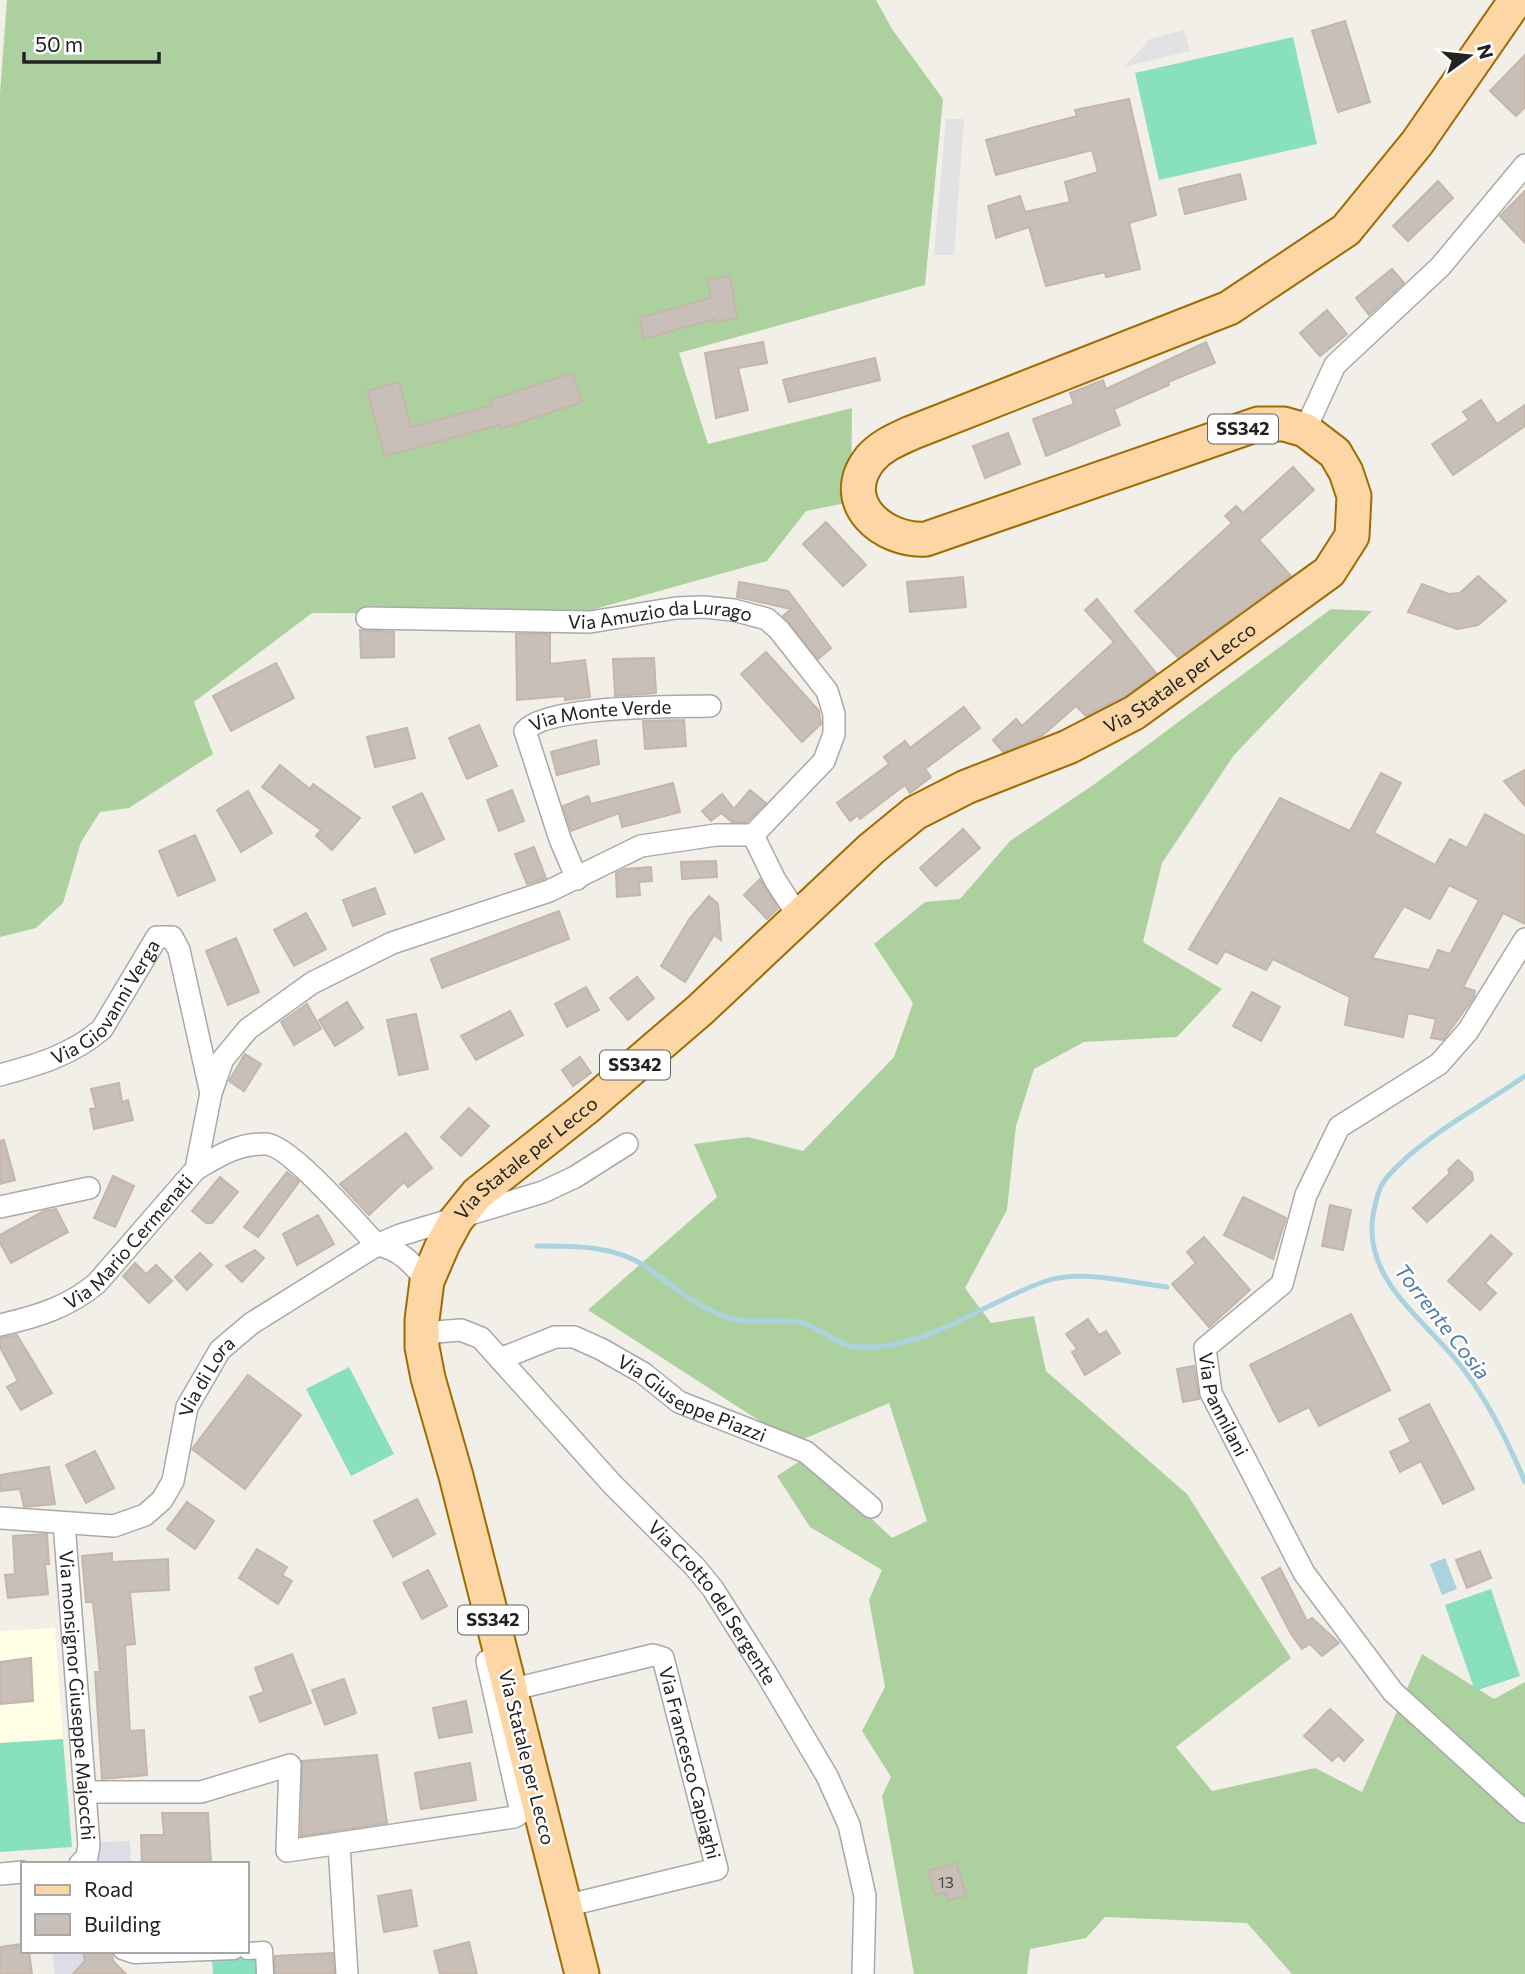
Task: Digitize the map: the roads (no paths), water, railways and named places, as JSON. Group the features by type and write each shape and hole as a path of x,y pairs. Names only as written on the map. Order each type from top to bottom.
{"main road":[{"name":"Via Statale per Lecco","path":"582,1974 465,1511 428,1378 422,1333 427,1281 456,1220 477,1194 679,1028 871,849 915,813 966,787 1068,747 1134,713 1329,572 1352,536 1354,496 1346,472 1335,453 1305,430 1284,424 1258,424 926,539 909,540 878,527 868,518 862,502 863,470 879,450 894,441 1229,308 1346,230 1417,143 1516,0"}],"street":[{"path":"1305,430 1335,365 1440,267 1525,165"},
{"name":"Via Amuzio da Lurago","path":"368,618 590,622 676,608 703,607 752,613 767,619 779,630 827,691 834,714 834,734 824,761 753,835"},
{"name":"Via Monte Verde","path":"577,879 560,839 524,731 541,721 599,710 710,706"},
{"path":"577,879 641,846 716,835 753,835 775,880 799,917"},
{"name":"Via Mario Cermenati","path":"0,1325 58,1309 78,1299 139,1238 196,1169 211,1093 223,1059 248,1029 313,983 393,943 471,920 577,879"},
{"name":"Via Giovanni Verga","path":"0,1074 50,1061 90,1039 102,1029 157,937 163,935 172,937 179,950 211,1093"},
{"name":"Via Pannilani","path":"1525,939 1468,1031 1439,1064 1339,1126 1306,1195 1282,1284 1205,1348 1211,1393 1304,1573 1393,1692 1525,1812"},
{"path":"196,1169 235,1147 269,1144 302,1167 377,1245 391,1248 411,1262 427,1281"},
{"name":"Via di Lora","path":"0,1518 114,1526 145,1515 162,1500 173,1481 187,1407 220,1350 253,1323 377,1245 400,1235 543,1192 575,1177 627,1144"},
{"path":"0,1207 89,1188"},
{"name":"Via Crotto del Sergente","path":"422,1333 461,1330 481,1338 612,1484 713,1589 827,1776 849,1825 865,1896 863,1974"},
{"name":"Via Giuseppe Piazzi","path":"500,1359 555,1337 573,1337 643,1373 679,1402 806,1452 871,1507"},
{"path":"85,1792 201,1792 290,1765 286,1851 339,1845 519,1814 454,1519 465,1511"},
{"name":"Via monsignor Giuseppe Majocchi","path":"64,1523 89,1845 87,1857 82,1862"},
{"name":"Via Francesco Capiaghi","path":"510,1690 653,1655 663,1658 717,1870 565,1906"},
{"path":"339,1845 347,1974"},
{"path":"0,1874 21,1872"},
{"path":"248,1951 264,1950 265,1974"},
{"path":"128,1953 184,1953"}],"water":[{"path":"1445,1558 1457,1589 1442,1595 1430,1564"}],"waterway":[{"name":"Torrente Cosia","path":"1525,1076 1435,1135 1388,1176 1376,1199 1372,1239 1378,1261 1388,1281 1464,1370 1482,1396 1525,1482"},
{"path":"537,1246 592,1248 620,1254 645,1266 694,1301 726,1317 744,1321 799,1322 814,1327 842,1344 857,1347 882,1346 931,1333 1023,1290 1060,1278 1106,1278 1167,1287"}]}
